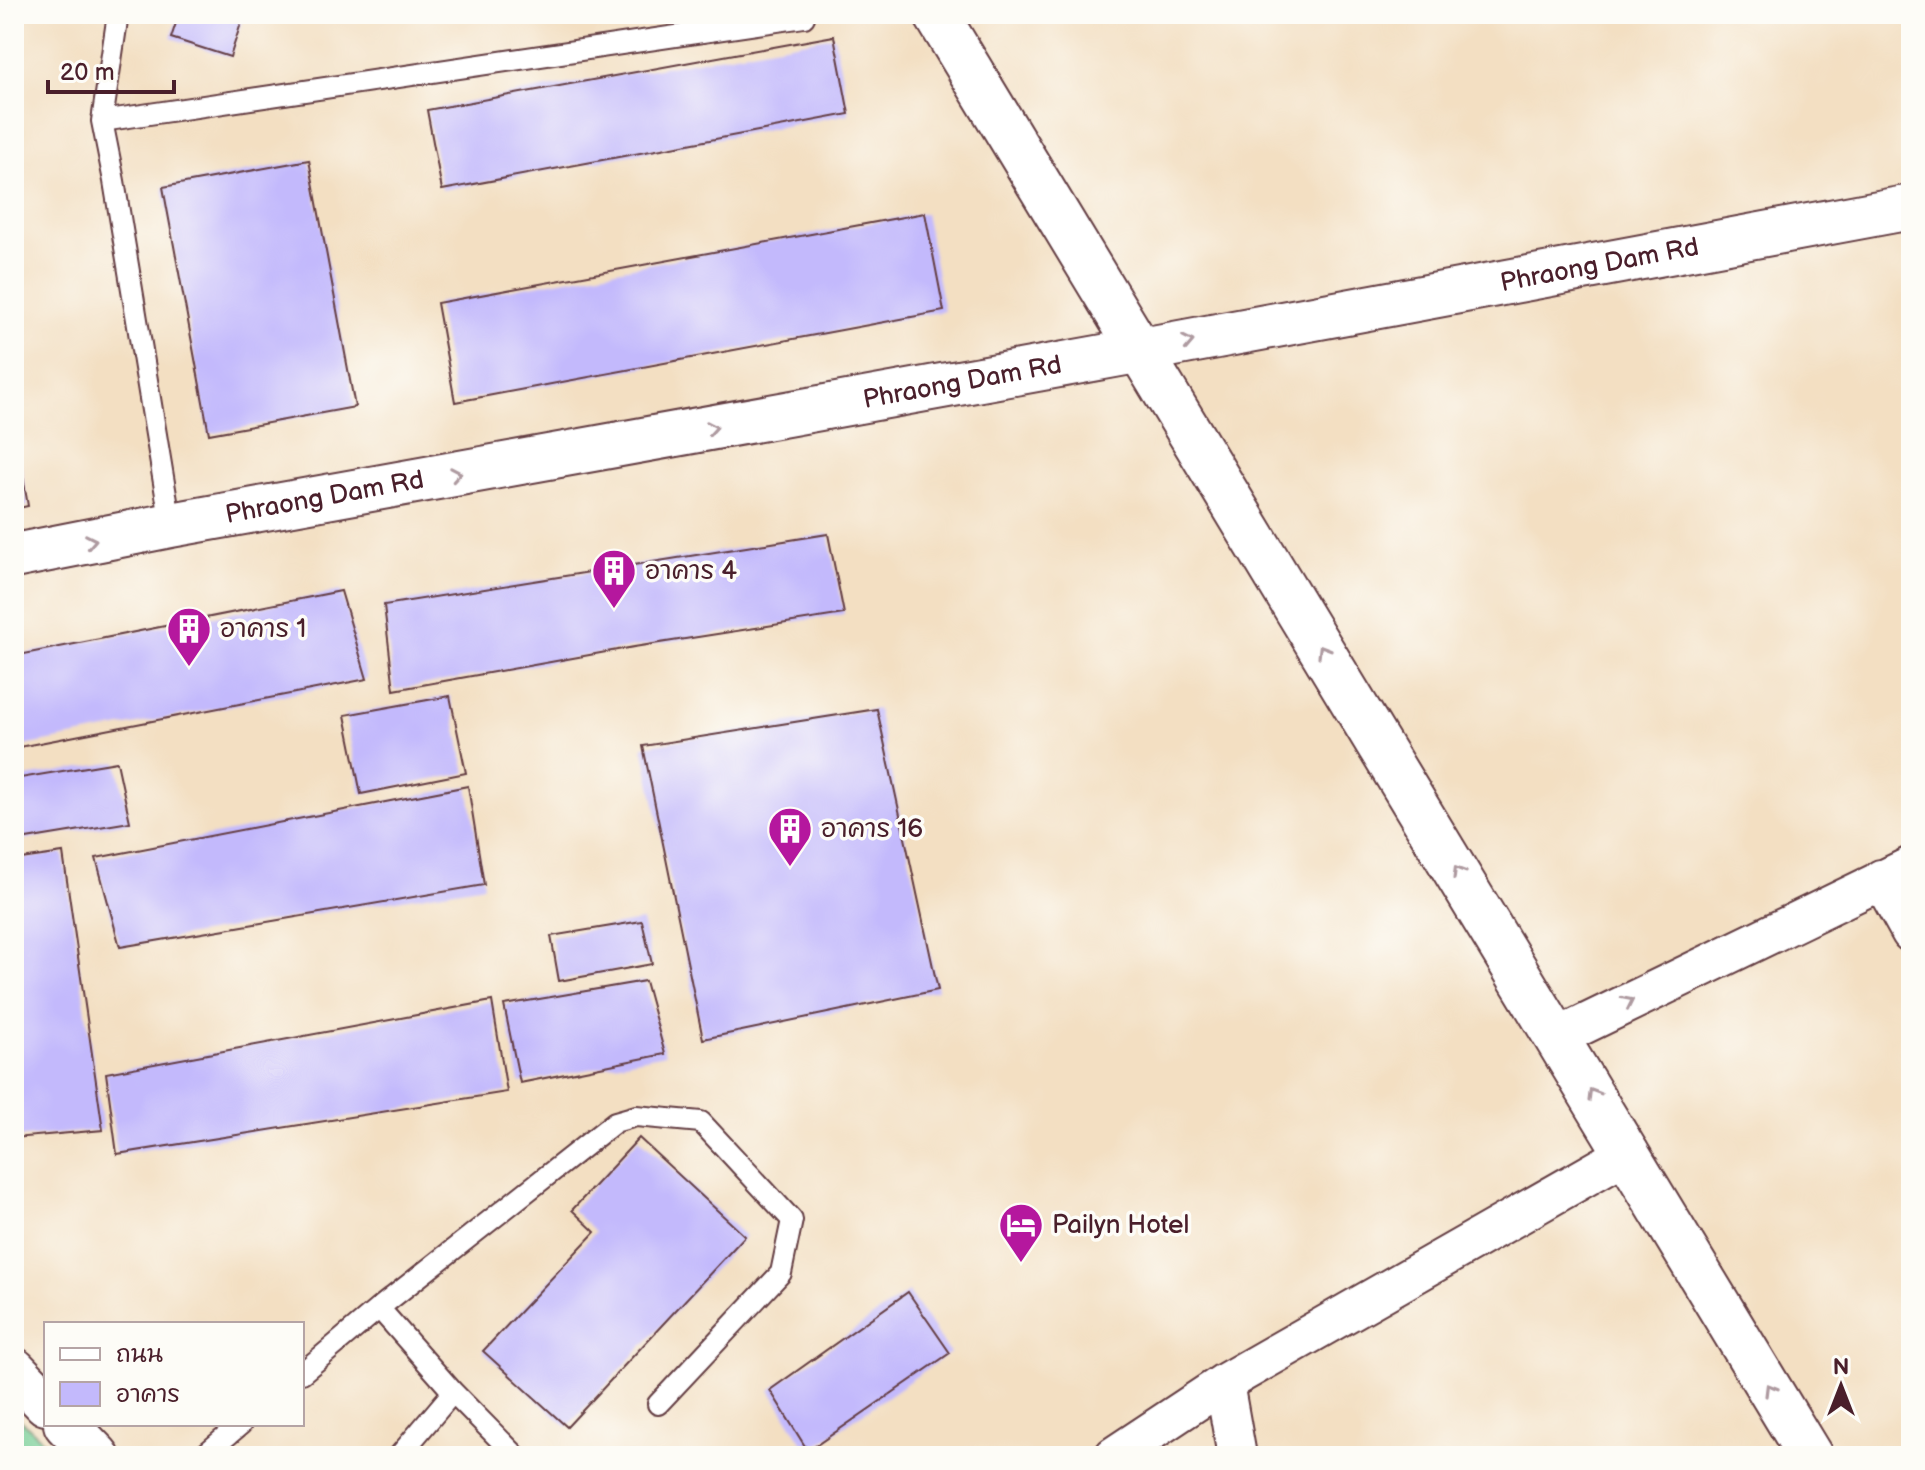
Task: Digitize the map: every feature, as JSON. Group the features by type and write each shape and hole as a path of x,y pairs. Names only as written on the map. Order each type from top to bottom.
{"street":[{"path":"941,15 1810,1456"},
{"name":"Phraong Dam Rd","path":"14,556 1911,207"},
{"path":"1558,1037 1896,873 1911,933"},
{"path":"1114,1456 1224,1383 1629,1152"},
{"path":"14,1370 44,1401"},
{"path":"1224,1383 1237,1456"},
{"path":"68,1426 97,1456"}],"lane":[{"path":"118,14 102,121 171,525"},
{"path":"102,121 804,17"},
{"path":"304,1371 379,1308 615,1122 636,1116 701,1122 792,1220 781,1273 658,1404"},
{"path":"379,1308 453,1392 516,1456"},
{"path":"400,1456 453,1392"},
{"path":"203,1456 239,1426"}],"green space":[{"path":"14,1414 60,1456 14,1456"}],"building":[{"path":"179,14 244,14 230,57 171,38"},
{"path":"834,36 849,114 442,190 427,110"},
{"path":"309,160 355,407 209,434 163,187"},
{"path":"925,213 944,311 455,402 437,303"},
{"path":"14,424 28,506 14,509"},
{"name":"อาคาร 4","path":"828,534 844,614 634,647 394,690 384,605"},
{"name":"อาคาร 1","path":"341,591 367,679 14,748 14,656"},
{"path":"450,696 466,773 361,794 345,715"},
{"name":"อาคาร 16","path":"877,709 938,990 703,1039 643,746"},
{"path":"117,762 130,822 14,841 14,779"},
{"path":"468,786 484,885 120,947 96,858"},
{"path":"63,853 103,1130 14,1138 14,860"},
{"path":"642,921 652,964 559,981 551,936"},
{"path":"645,981 665,1054 520,1083 504,1005"},
{"path":"492,1001 507,1092 117,1154 106,1073"},
{"path":"639,1138 745,1236 567,1427 483,1351 595,1232 572,1210"},
{"path":"908,1292 950,1353 808,1451 770,1390"}],"place":[{"name":"อาคาร 4","path":"614,610"},
{"name":"อาคาร 1","path":"189,668"},
{"name":"อาคาร 16","path":"790,868"},
{"name":"Pailyn Hotel","path":"1021,1264"}]}
